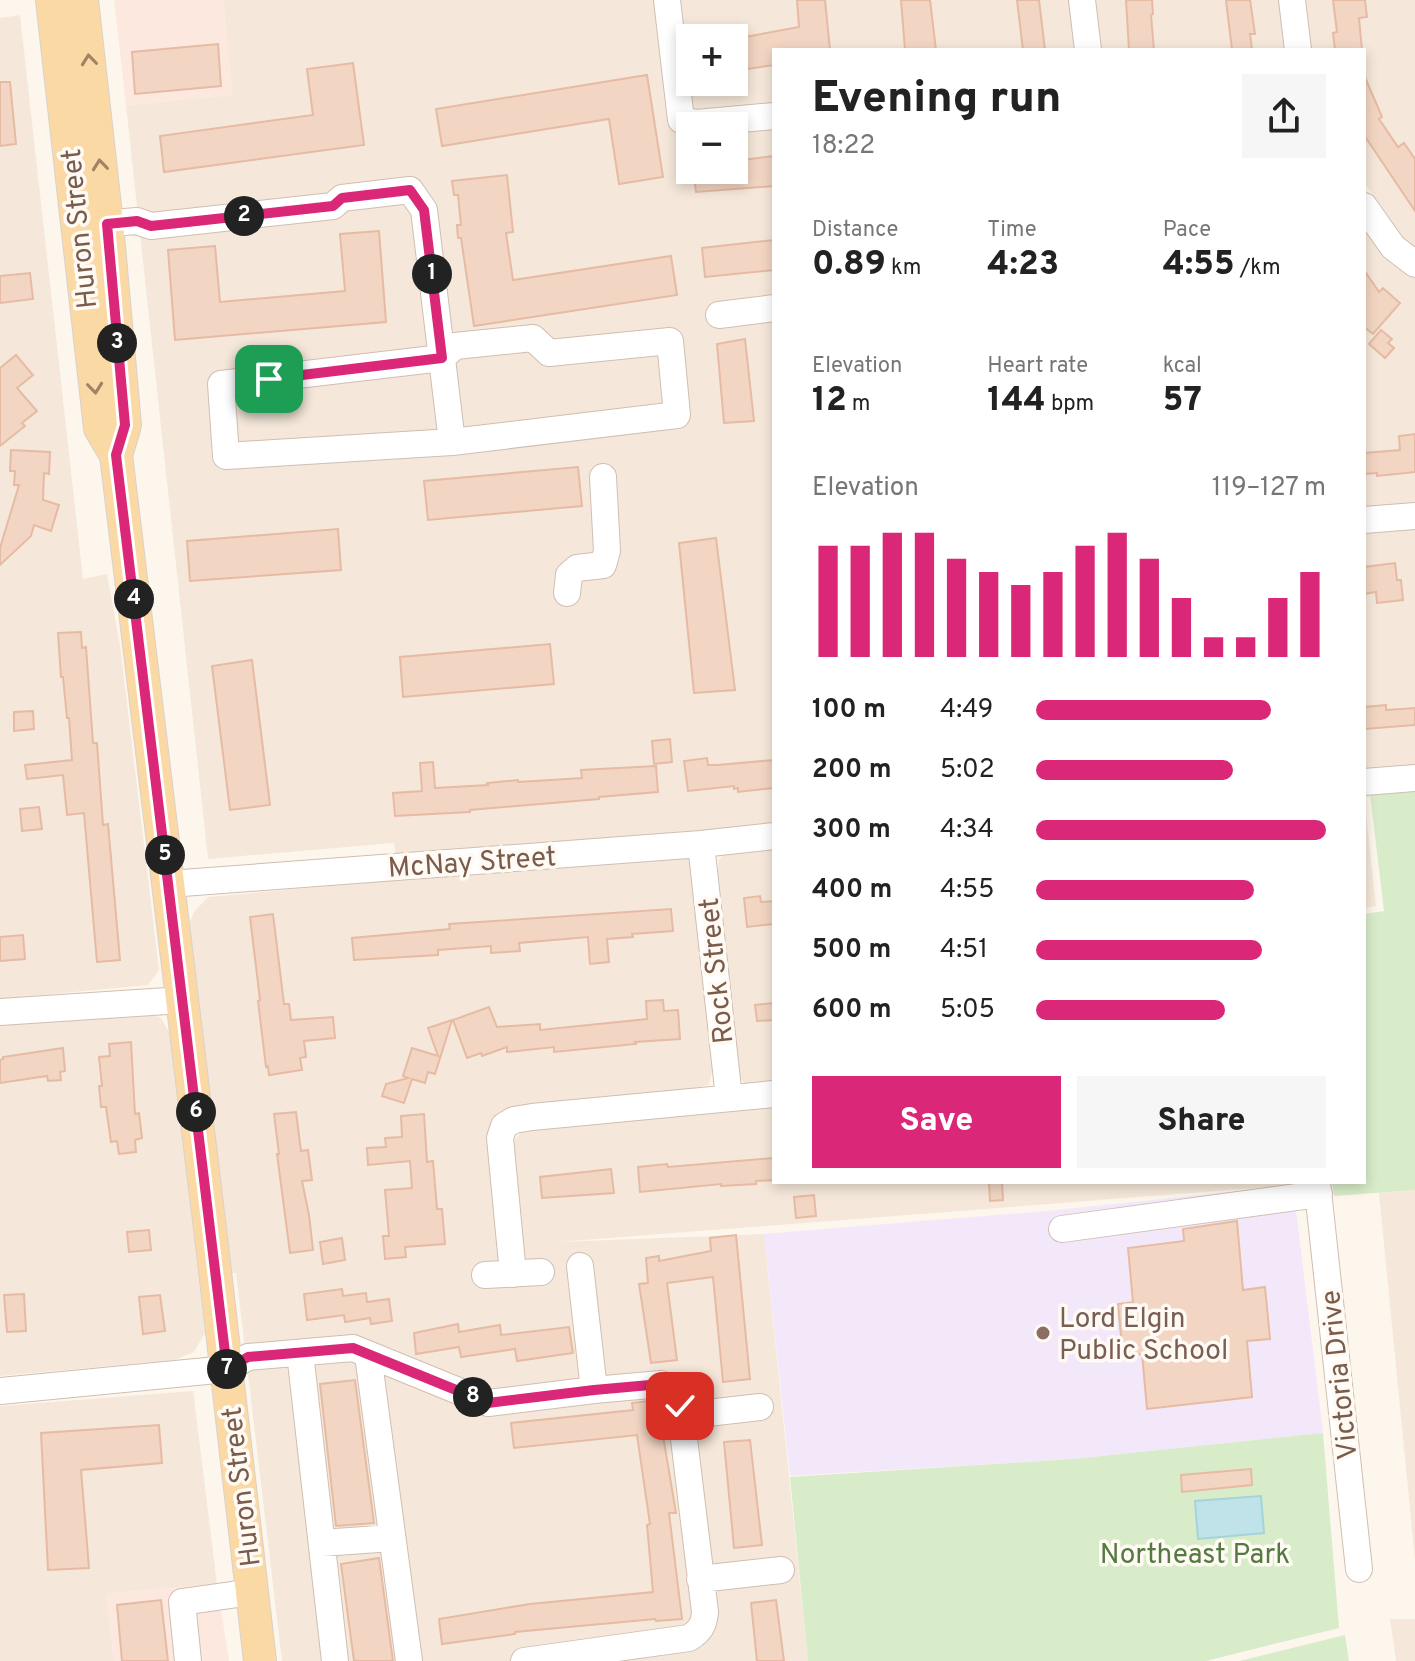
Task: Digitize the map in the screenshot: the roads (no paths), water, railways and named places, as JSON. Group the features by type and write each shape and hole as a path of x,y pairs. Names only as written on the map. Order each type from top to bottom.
{"main road":[{"name":"Huron Street","path":"52,0 107,224"},
{"name":"Huron Street","path":"82,0 107,224 100,428 116,455 260,1661"}],"street":[{"path":"667,0 681,120 696,123 772,116"},
{"path":"1082,0 1088,48"},
{"path":"1292,0 1298,48"},
{"path":"107,224 166,225 333,206 342,198 410,190 424,210 452,442"},
{"path":"1366,209 1393,247 1415,264"},
{"path":"719,315 772,308"},
{"path":"533,338 549,353 670,341 677,415 452,442 226,456 221,384 442,358 455,346 533,338"},
{"path":"567,593 569,575 577,568 603,565 607,551 603,477"},
{"path":"1366,520 1415,516"},
{"path":"1366,782 1415,778"},
{"name":"McNay Street","path":"169,884 772,836"},
{"name":"Rock Street","path":"701,844 729,1098"},
{"path":"0,1012 182,1000"},
{"path":"513,1274 500,1138 504,1126 514,1120 532,1117 772,1094"},
{"path":"1062,1229 1318,1188"},
{"name":"Victoria Drive","path":"1318,1188 1359,1569"},
{"path":"580,1266 594,1390"},
{"path":"485,1275 541,1272"},
{"path":"0,1391 227,1369 248,1357 353,1348 488,1403 661,1384 669,1388 677,1396 681,1416 704,1623 689,1638 524,1661"},
{"path":"300,1353 335,1661"},
{"path":"368,1355 409,1661"},
{"path":"681,1416 760,1407"},
{"path":"322,1543 392,1538"},
{"path":"700,1579 781,1570"},
{"path":"188,1661 182,1602 252,1592"}],"water":[{"path":"1261,1496 1264,1533 1198,1539 1195,1501"}],"place":[{"name":"Lord Elgin Public School","path":"1043,1333"}],"park label":[{"name":"Northeast Park","path":"1195,1553"}]}
